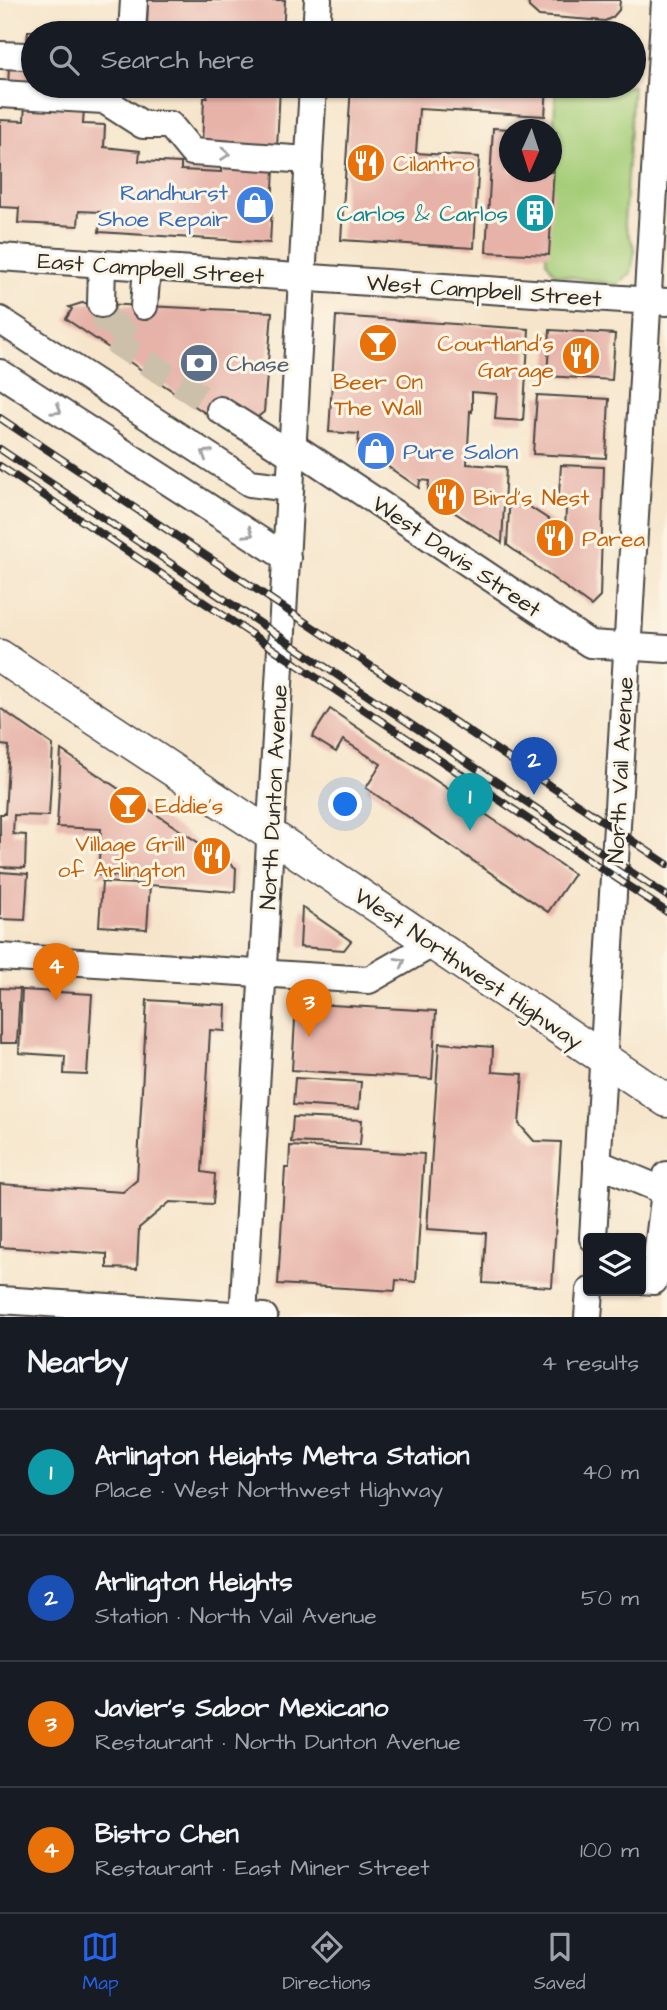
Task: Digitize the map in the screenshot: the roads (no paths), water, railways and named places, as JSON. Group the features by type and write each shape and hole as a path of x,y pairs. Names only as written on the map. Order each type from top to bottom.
{"main road":[{"name":"West Northwest Highway","path":"0,656 667,1101"}],"street":[{"path":"133,21 134,0"},
{"path":"317,21 318,0"},
{"name":"North Vail Avenue","path":"593,1233 627,647 657,302 665,0"},
{"path":"0,94 21,95"},
{"path":"69,98 104,100 143,125 170,125 192,152 309,160"},
{"name":"North Dunton Avenue","path":"250,1317 271,835 312,98"},
{"name":"East Campbell Street","path":"0,257 302,278"},
{"path":"126,266 123,305 126,266"},
{"name":"West Campbell Street","path":"302,278 657,302"},
{"path":"0,320 250,483 290,488"},
{"path":"0,373 286,558"},
{"name":"West Davis Street","path":"220,410 292,451 590,644 667,649"},
{"path":"0,957 369,980 432,944"},
{"path":"597,1163 666,1186 662,1243 654,1281 646,1280"},
{"path":"588,1317 590,1296"},
{"path":"0,1300 250,1317"}],"tunnel":[{"path":"101,304 111,339 220,410"},
{"path":"111,339 144,306"}],"railway":[{"path":"0,418 667,864"},
{"path":"0,449 667,896"},
{"path":"0,466 667,912"}],"place":[{"name":"Cilantro","path":"366,163"},
{"name":"Randhurst Shoe Repair","path":"255,205"},
{"name":"Carlos & Carlos","path":"535,213"},
{"name":"Beer On The Wall","path":"378,343"},
{"name":"Courtland's Garage","path":"581,356"},
{"name":"Chase","path":"199,363"},
{"name":"Pure Salon","path":"376,451"},
{"name":"Bird's Nest","path":"446,497"},
{"name":"Parea","path":"555,538"},
{"name":"Arlington Heights","path":"534,795"},
{"name":"Eddie's","path":"128,805"},
{"name":"Arlington Heights Metra Station","path":"470,831"},
{"name":"Village Grill of Arlington","path":"212,856"},
{"name":"Bistro Chen","path":"56,1001"},
{"name":"Javier's Sabor Mexicano","path":"309,1037"}]}
